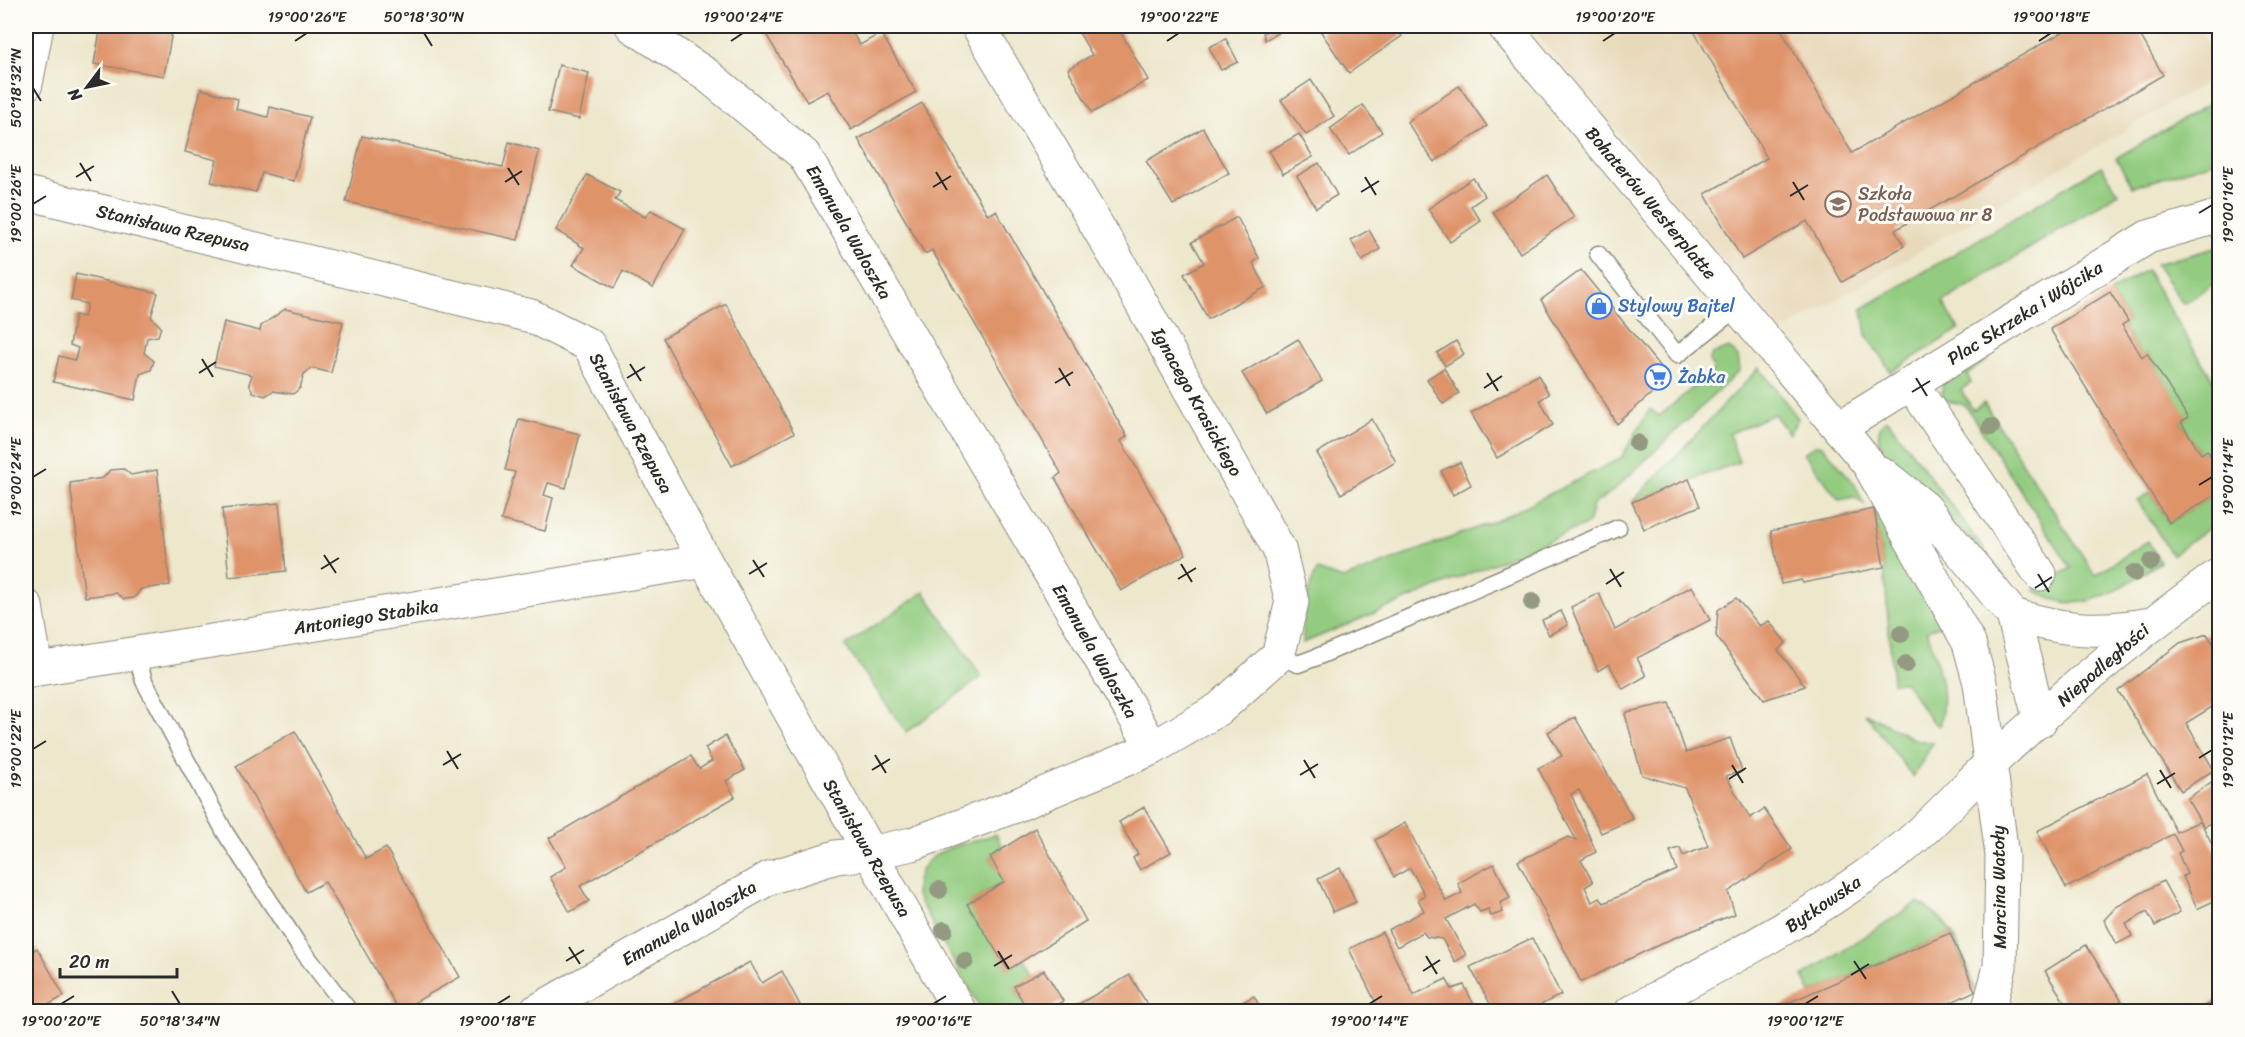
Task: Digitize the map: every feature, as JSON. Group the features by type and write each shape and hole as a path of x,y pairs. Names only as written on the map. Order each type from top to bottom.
{"street":[{"path":"26,84 37,26"},
{"name":"Emanuela Waloszka","path":"535,1011 769,878 836,857 870,854 912,844 1012,807 1153,748 804,155 707,75 632,26"},
{"name":"Ignacego Krasickiego","path":"978,26 1115,255 1279,549 1292,602 1278,656"},
{"name":"Bohaterów Westerplatte","path":"1504,26 1868,463 1969,643 1980,683 1992,762"},
{"name":"Stanisława Rzepusa","path":"26,193 531,316 589,345 705,561 960,1011"},
{"name":"Plac Skrzeka i Wójcika","path":"1839,428 2148,237 2220,216"},
{"path":"1911,383 2040,574"},
{"name":"Bohaterów Westerplatte","path":"1868,463 1925,508 2013,615 2040,721"},
{"name":"Antoniego Stabika","path":"31,670 705,561"},
{"name":"Niepodległości","path":"1992,762 2151,624 2220,574"},
{"path":"26,606 31,670"},
{"path":"2013,615 2050,626 2107,631 2151,624"},
{"path":"1153,748 1220,709 1278,656"},
{"name":"Bytkowska","path":"1631,1011 1779,934 1847,890 1906,846 1992,762"},
{"name":"Marcina Watoły","path":"1988,1011 2000,966 2001,867 1992,762"}],"lane":[{"path":"1598,254 1677,355 1738,307"},
{"path":"1278,656 1298,664 1317,657 1618,528"},
{"path":"136,654 144,681 226,834 299,946 350,1011"}],"shaded area":[{"name":"Szkoła Podstawowa nr 8","path":"1530,26 2198,26 2219,62 2219,75 1781,332"}],"green space":[{"path":"2219,98 2219,160 2133,187 2116,158"},
{"path":"2101,166 2119,193 1943,302 1959,329 1891,372 1866,335 1862,309"},
{"path":"2219,247 2219,280 2183,304 2156,264"},
{"path":"2146,270 2219,390 2219,470 2208,450 2201,454 2181,422 2187,418 2147,353 2142,357 2122,325 2128,321 2110,292"},
{"path":"1729,348 1738,357 1740,370 1614,490 1593,505 1588,524 1303,643 1306,606 1317,570 1343,579 1500,519 1621,458 1650,409 1659,416 1714,370 1709,361 1712,354"},
{"path":"1984,358 1988,359 1967,374 1971,383 1961,390 1973,410 1984,403 2095,575 2148,541 2160,562 2115,590 2084,602 2067,603 2051,599 2034,590 2071,568 1965,405 1944,400 1942,394 1945,382 1968,365"},
{"path":"1759,368 1798,418 1789,434 1774,414 1729,434 1739,462 1632,502"},
{"path":"1887,419 2016,592 1914,476 1897,467 1887,456 1880,444 1879,431"},
{"path":"1815,445 1823,446 1855,485 1864,504 1854,497 1839,500 1804,453"},
{"path":"2150,492 2169,523 2219,492 2219,521 2172,555 2138,501"},
{"path":"1874,509 1897,534 1942,625 1927,630 1938,666 1942,690 1942,714 1939,726 1924,711 1904,682 1893,683 1884,567"},
{"path":"924,592 982,677 906,732 845,646"},
{"path":"1865,713 1914,739 1933,743 1913,777"},
{"path":"996,834 1003,848 990,857 1004,882 968,904 1008,969 1024,960 1034,975 1015,987 1028,1011 982,1011 916,895 917,879 931,858 955,846"},
{"path":"1918,902 1931,910 1949,929 1961,951 1975,991 1950,933 1811,993 1803,976"}],"building":[{"path":"101,26 173,26 164,76 94,64"},
{"path":"761,26 848,26 860,45 881,33 916,92 851,130 828,91 807,102"},
{"path":"1083,26 1117,26 1148,80 1092,113 1068,69 1092,55 1077,29"},
{"path":"1278,26 1281,31 1265,40 1263,33"},
{"path":"1331,26 1395,26 1402,36 1349,73 1321,32"},
{"path":"1691,26 1779,26 1852,153 2073,26 2135,26 2163,75 1895,230 1904,246 1842,282 1807,221 1742,259 1705,194 1767,158"},
{"path":"1226,39 1238,62 1221,70 1209,47"},
{"path":"559,65 589,73 579,119 548,112"},
{"path":"1311,80 1334,116 1306,135 1281,100"},
{"path":"1459,86 1487,126 1434,162 1407,122"},
{"path":"201,89 238,99 236,109 268,117 270,107 310,117 294,181 262,173 256,192 211,182 217,160 185,152"},
{"path":"922,103 988,215 996,211 1127,436 1121,441 1186,554 1121,591 1055,478 1061,473 932,250 925,254 858,139"},
{"path":"1363,105 1382,132 1349,155 1330,129"},
{"path":"1203,128 1229,173 1173,205 1146,161"},
{"path":"1299,134 1313,157 1283,174 1269,151"},
{"path":"362,136 503,167 509,142 539,151 518,240 346,202"},
{"path":"1319,163 1337,195 1316,208 1297,176"},
{"path":"587,175 620,192 615,200 645,217 651,210 685,229 653,288 623,271 614,288 573,265 584,248 556,230"},
{"path":"1547,175 1574,217 1520,253 1493,212"},
{"path":"1473,178 1485,196 1471,206 1481,221 1450,242 1428,209"},
{"path":"1237,217 1259,258 1253,263 1266,287 1208,319 1184,274 1204,263 1192,242"},
{"path":"1369,230 1380,249 1362,261 1351,240"},
{"path":"1581,270 1669,378 1617,424 1541,300"},
{"path":"76,274 158,293 151,317 161,327 158,336 147,338 144,353 154,361 151,370 140,374 135,400 53,382 59,356 75,360 78,348 70,345 75,315 84,317 87,304 71,300"},
{"path":"2110,292 2128,321 2122,325 2142,357 2147,353 2188,418 2181,422 2201,454 2207,450 2220,470 2220,492 2169,523 2050,329"},
{"path":"726,304 794,433 732,466 663,338"},
{"path":"285,309 343,322 331,373 312,368 304,374 300,388 293,394 273,391 265,396 253,392 249,384 252,375 214,366 224,322 260,331 261,326"},
{"path":"1298,339 1322,381 1267,414 1242,373"},
{"path":"1456,341 1464,354 1445,366 1437,353"},
{"path":"1444,368 1459,393 1443,404 1427,379"},
{"path":"1538,375 1549,394 1540,400 1553,425 1497,458 1471,413"},
{"path":"519,419 580,434 566,488 548,483 544,495 553,498 545,531 501,520 515,472 505,470"},
{"path":"1372,419 1396,462 1341,494 1317,453"},
{"path":"1460,462 1471,485 1453,495 1441,471"},
{"path":"124,469 131,475 157,470 170,585 141,589 134,598 124,599 116,593 85,597 70,483 103,478 110,470"},
{"path":"1689,479 1700,506 1644,529 1632,502"},
{"path":"279,503 286,571 229,577 222,509"},
{"path":"1874,509 1884,567 1803,583 1801,580 1781,584 1771,531"},
{"path":"1692,586 1710,620 1637,658 1646,676 1623,689 1609,664 1598,671 1571,607 1599,593 1615,630"},
{"path":"1736,598 1760,626 1769,621 1786,643 1778,650 1805,686 1764,700 1716,636 1718,610"},
{"path":"1561,611 1568,625 1549,635 1542,620"},
{"path":"2207,634 2220,653 2220,702 2186,723 2214,770 2181,791 2118,691 2180,643"},
{"path":"1669,703 1686,753 1730,738 1742,771 1726,776 1750,818 1764,809 1792,849 1728,892 1735,914 1671,939 1581,982 1518,861 1568,837 1576,840 1538,768 1562,756 1548,732 1575,717 1633,819 1601,833 1579,790 1571,794 1596,852 1581,860 1593,882 1585,887 1592,902 1600,898 1604,903 1677,870 1670,851 1680,848 1683,856 1708,846 1685,788 1642,775 1625,714"},
{"path":"295,731 366,859 386,848 460,977 399,1011 325,882 306,892 236,766"},
{"path":"725,736 745,770 726,781 735,797 580,886 589,901 570,912 550,877 566,867 549,838 691,756 699,769 712,761 705,748"},
{"path":"2147,774 2176,832 2200,821 2220,859 2220,898 2197,909 2183,876 2187,874 2178,853 2182,851 2173,834 2066,888 2037,831"},
{"path":"2220,776 2220,817 2204,827 2187,799"},
{"path":"1144,807 1171,852 1140,870 1133,858 1138,854 1119,822"},
{"path":"1405,823 1446,901 1462,893 1458,883 1494,864 1510,898 1500,903 1503,912 1491,916 1488,909 1480,912 1474,904 1446,919 1466,955 1455,962 1442,939 1427,937 1423,932 1397,947 1388,930 1424,911 1418,899 1425,895 1410,868 1394,877 1375,840"},
{"path":"1035,828 1086,921 1008,970 967,904 1004,882 990,857"},
{"path":"1340,868 1356,902 1333,912 1318,879"},
{"path":"2163,881 2180,912 2155,926 2147,912 2126,924 2132,936 2117,944 2104,920 2116,907"},
{"path":"1382,932 1414,995 1446,979 1452,989 1464,985 1477,1011 1380,1011 1349,949"},
{"path":"1950,933 1975,991 1933,1011 1769,1011"},
{"path":"1532,938 1561,995 1528,1011 1494,1011 1470,967"},
{"path":"2086,945 2128,1011 2070,1011 2045,971"},
{"path":"37,948 64,996 48,1005 51,1011 26,1011 26,955"},
{"path":"750,962 762,983 782,971 803,1011 661,1011"},
{"path":"1044,970 1063,1001 1045,1011 1028,1011 1014,986"},
{"path":"1130,975 1151,1011 1066,1011"},
{"path":"1254,996 1262,1011 1226,1011"},
{"path":"2220,999 2220,1011 2199,1011 2198,1009"}],"place":[{"name":"Szkoła Podstawowa nr 8","path":"1838,204"},
{"name":"Stylowy Bajtel","path":"1599,306"},
{"name":"Żabka","path":"1658,377"}]}
